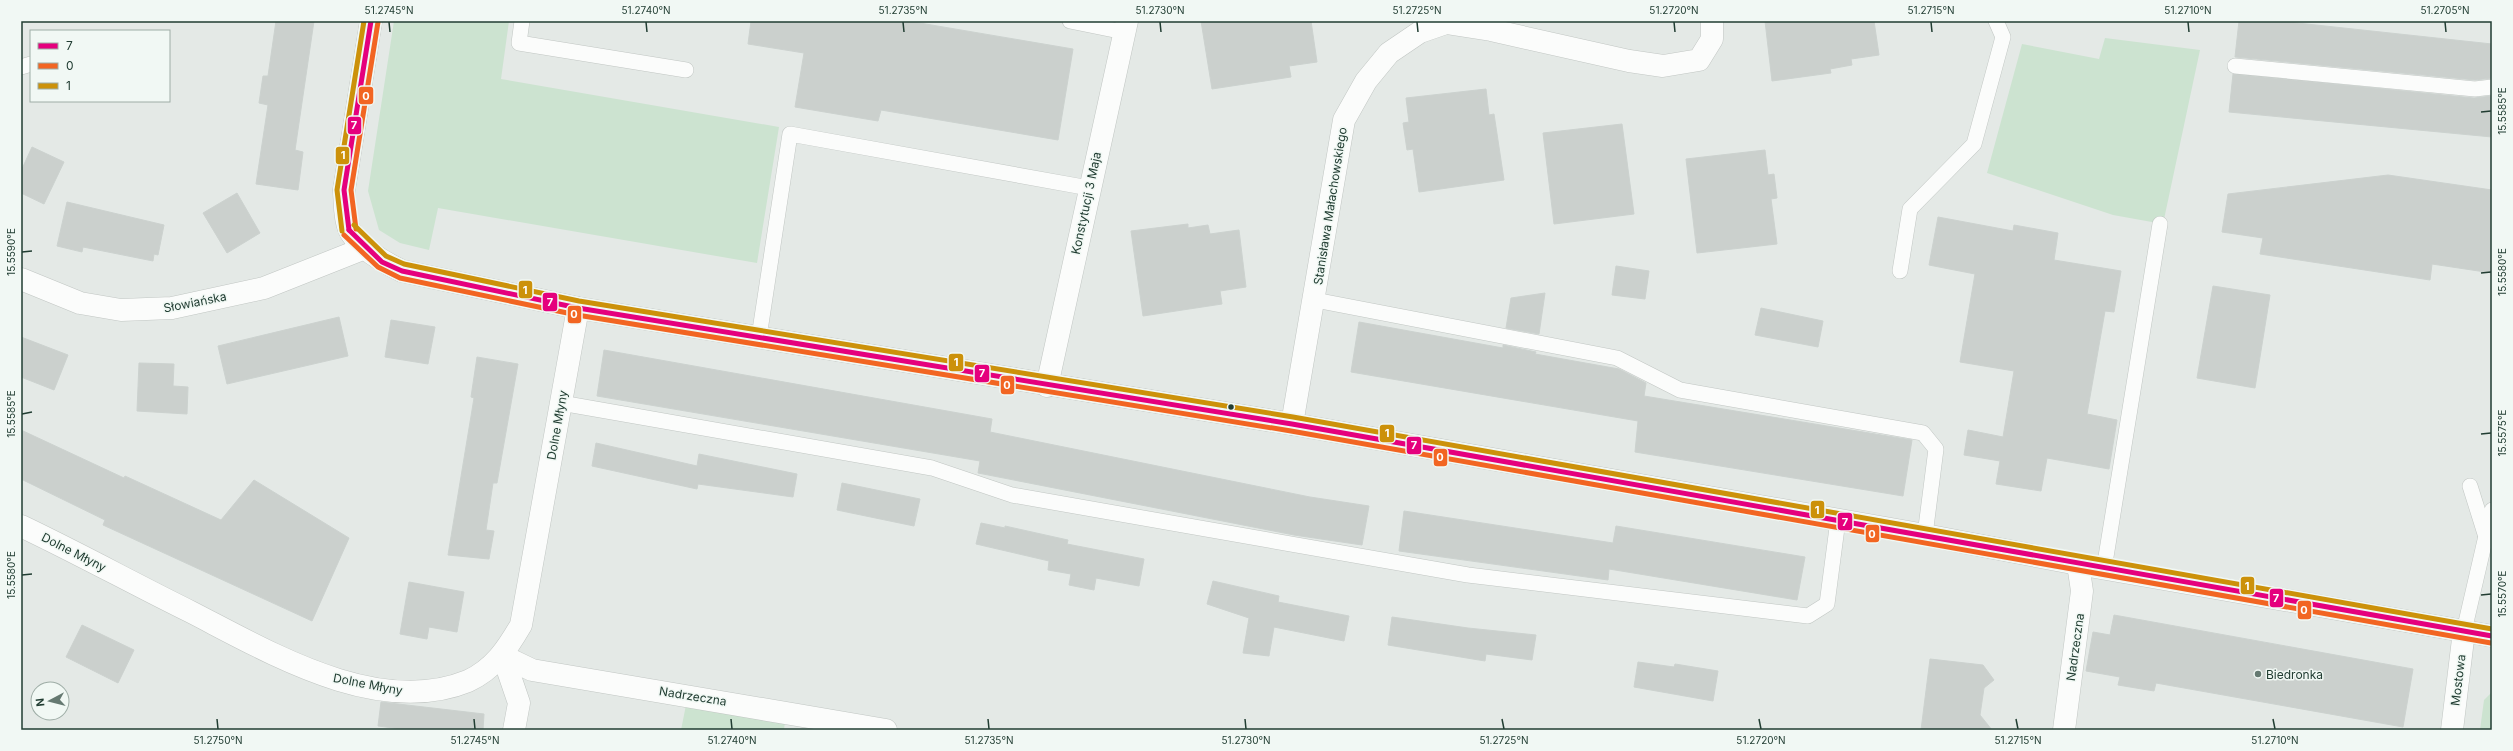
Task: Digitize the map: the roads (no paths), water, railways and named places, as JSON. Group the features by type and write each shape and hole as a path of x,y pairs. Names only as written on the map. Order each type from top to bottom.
{"street":[{"path":"371,21 344,190 349,230 365,248 382,262 402,271 578,308 1046,386 1292,424 1925,535 2104,569 2492,636"},
{"name":"Stanisława Małachowskiego","path":"1292,424 1315,300 1344,120 1366,81 1389,53 1420,32 1446,24 1491,30 1629,61 1663,66 1698,60 1712,39 1712,21"},
{"name":"Konstytucji 3 Maja","path":"1046,386 1125,26"},
{"name":"Słowiańska","path":"21,280 80,303 121,310 172,308 264,288 365,248"},
{"name":"Dolne Młyny","path":"21,526 332,683 406,692 446,687 468,680 503,656 521,625 578,308"},
{"name":"Nadrzeczna","path":"2064,730 2082,591 2078,564"},
{"name":"Mostowa","path":"2452,730 2464,631"},
{"path":"503,656 519,703 514,730"},
{"name":"Nadrzeczna","path":"503,656 532,670 886,730"}],"lane":[{"path":"522,21 519,43 686,70"},
{"path":"1070,21 1125,26"},
{"path":"1900,271 1910,209 1974,144 2003,37 1996,21"},
{"path":"2235,66 2475,89 2492,87"},
{"path":"759,337 790,134 1089,188"},
{"path":"2104,569 2160,224"},
{"path":"1315,300 1617,358 1680,390 1923,432 1936,449 1925,535"},
{"path":"561,403 932,468 1012,495 1468,575 1808,616 1827,604 1838,520"},
{"path":"2470,486 2486,538"},
{"path":"2464,631 2492,510"}],"place":[{"name":"Biedronka","path":"2258,674"}]}
